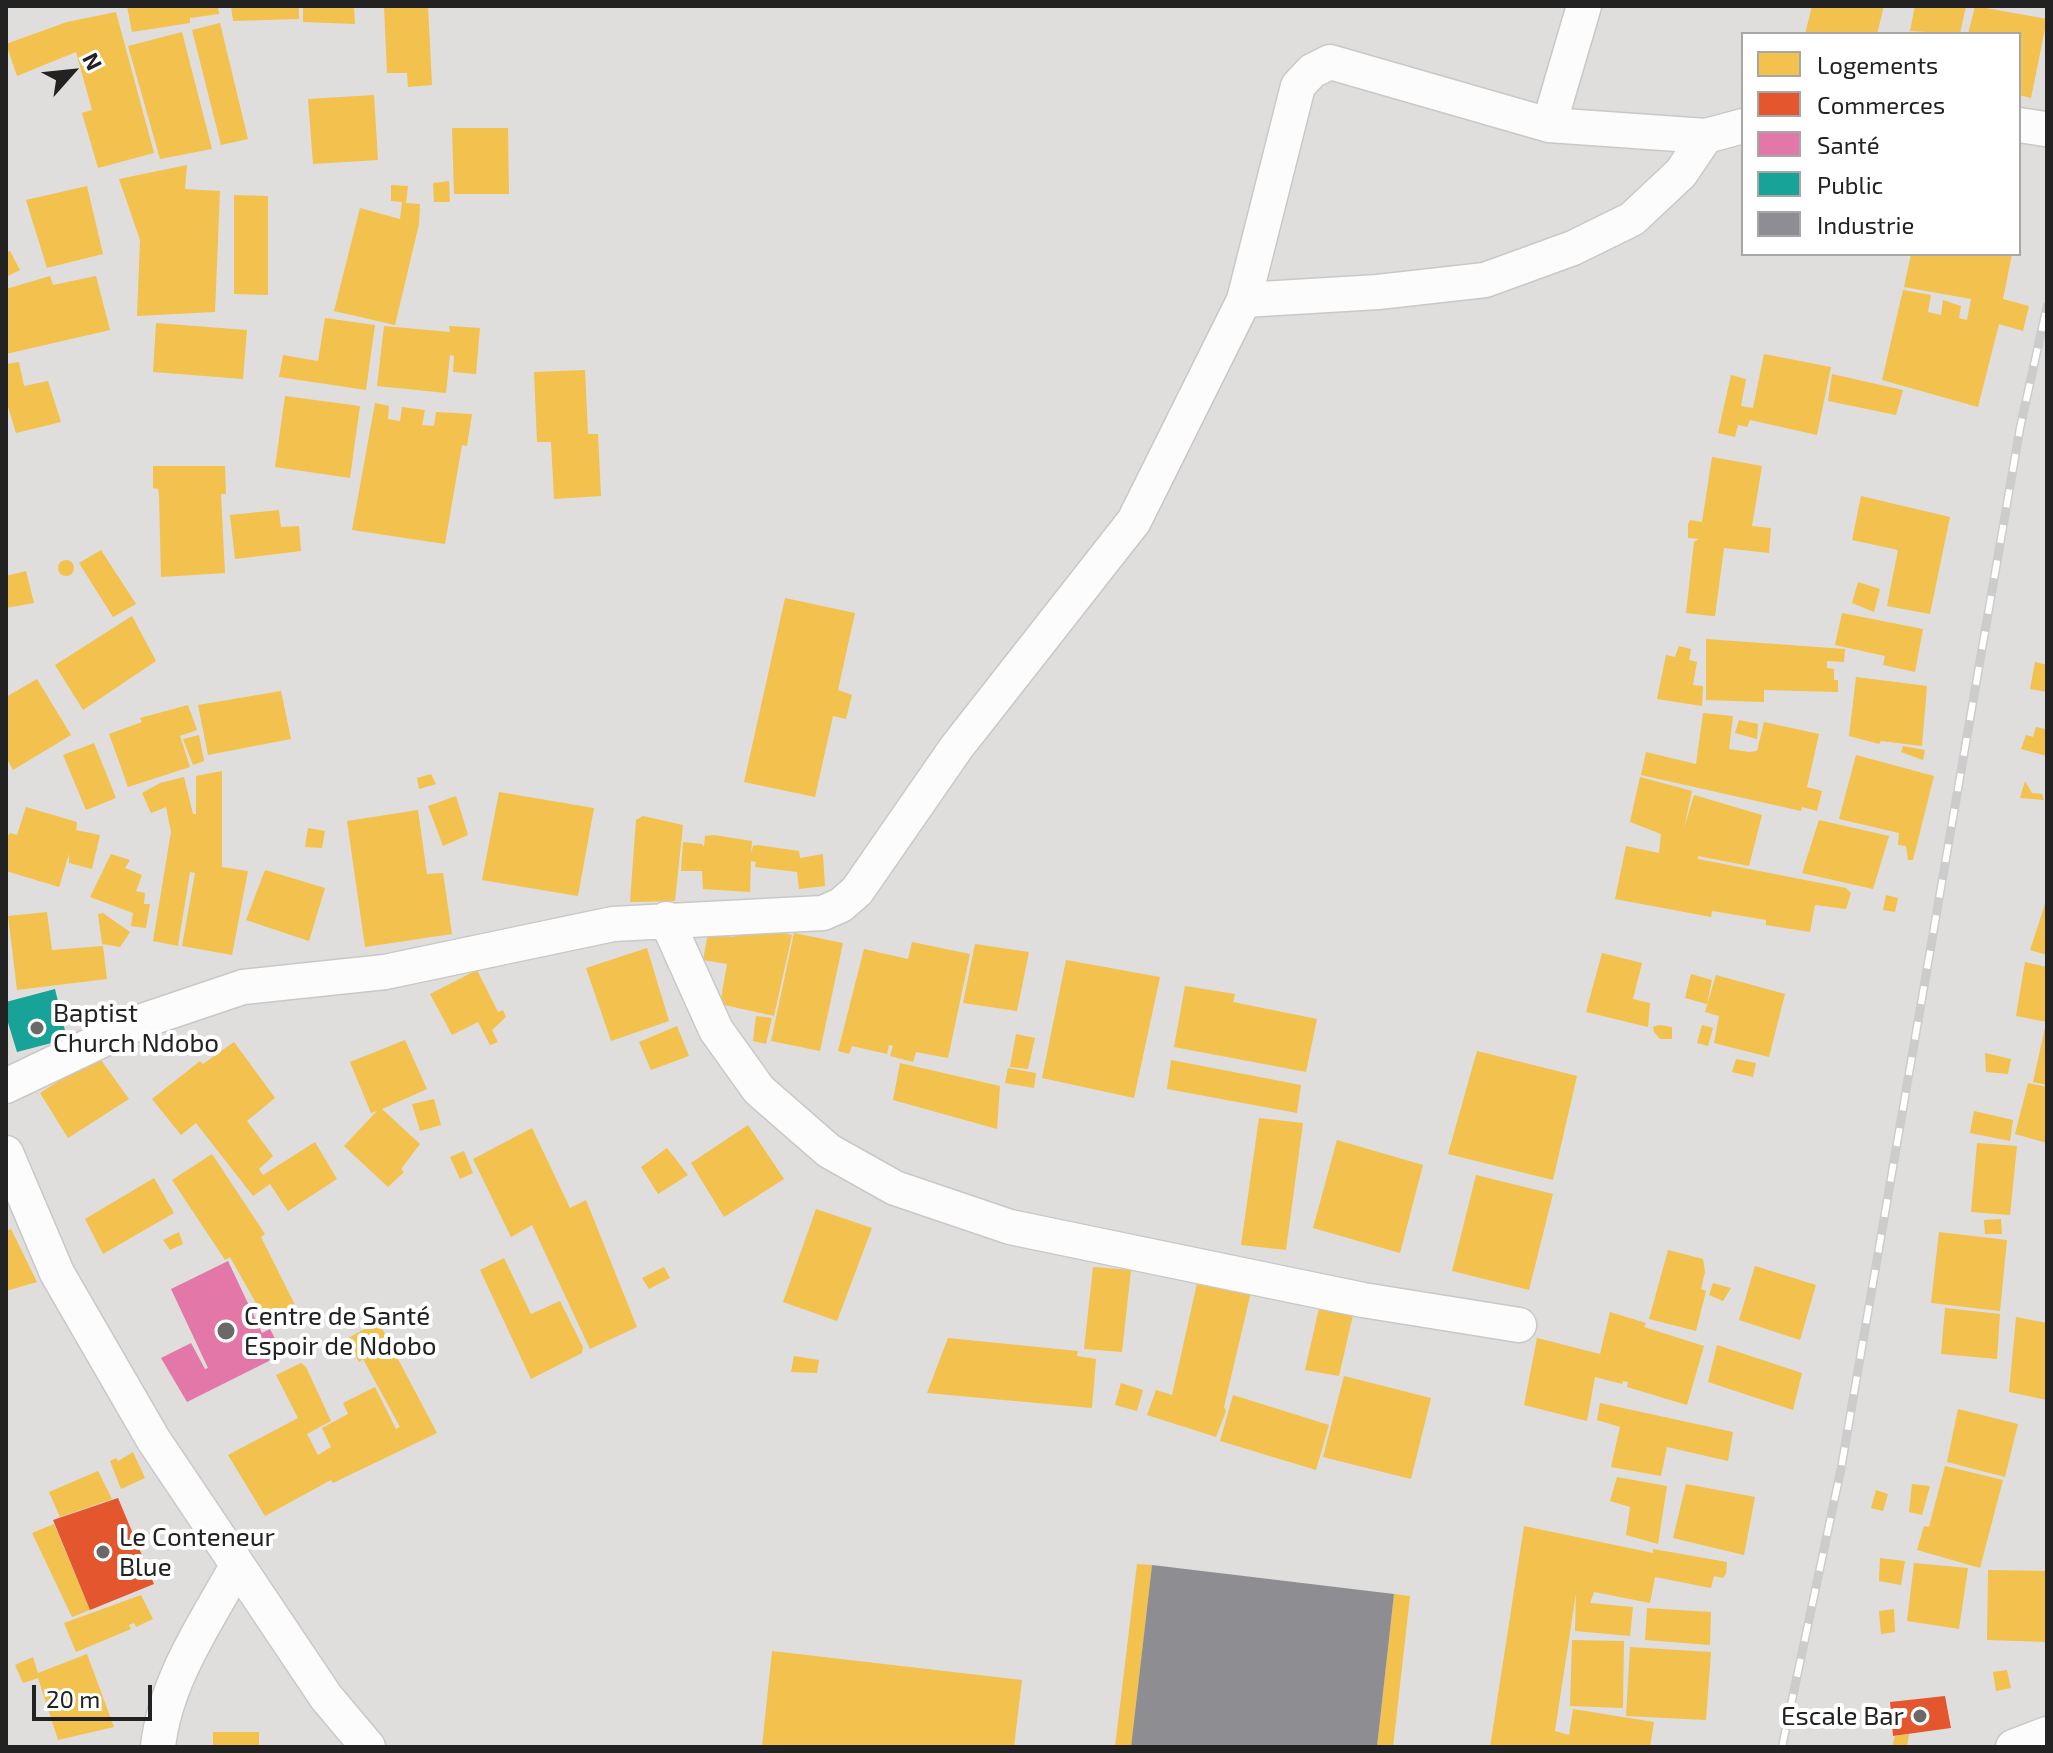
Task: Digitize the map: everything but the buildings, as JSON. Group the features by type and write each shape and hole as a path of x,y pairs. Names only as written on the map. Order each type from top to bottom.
{"street":[{"path":"1549,125 1584,6"},
{"path":"6,1086 142,1021 243,987 385,972 613,924 823,913 841,905 857,891 956,748 1134,521 1244,300 1298,86 1312,71 1330,62 1549,125 1706,136 1741,127"},
{"path":"1244,300 1378,292 1485,280 1573,248 1632,219 1681,173 1706,136"},
{"path":"666,919 716,1030 759,1090 829,1151 895,1188 1010,1227 1363,1300 1519,1325"},
{"path":"6,1153 57,1273 153,1439 326,1697 368,1747"},
{"path":"158,1747 161,1716 181,1668 237,1566"},
{"path":"2013,1747 2047,1734"}],"shaded area":[{"path":"6,6 2047,6 2047,1747 6,1747"}],"railway":[{"path":"1782,1747 1841,1469 2020,428 2047,306"}],"place":[{"name":"Baptist Church Ndobo","path":"37,1028"},
{"name":"Centre de Santé Espoir de Ndobo","path":"226,1331"},
{"name":"Le Conteneur Blue","path":"103,1552"},
{"name":"Escale Bar","path":"1920,1716"}]}
